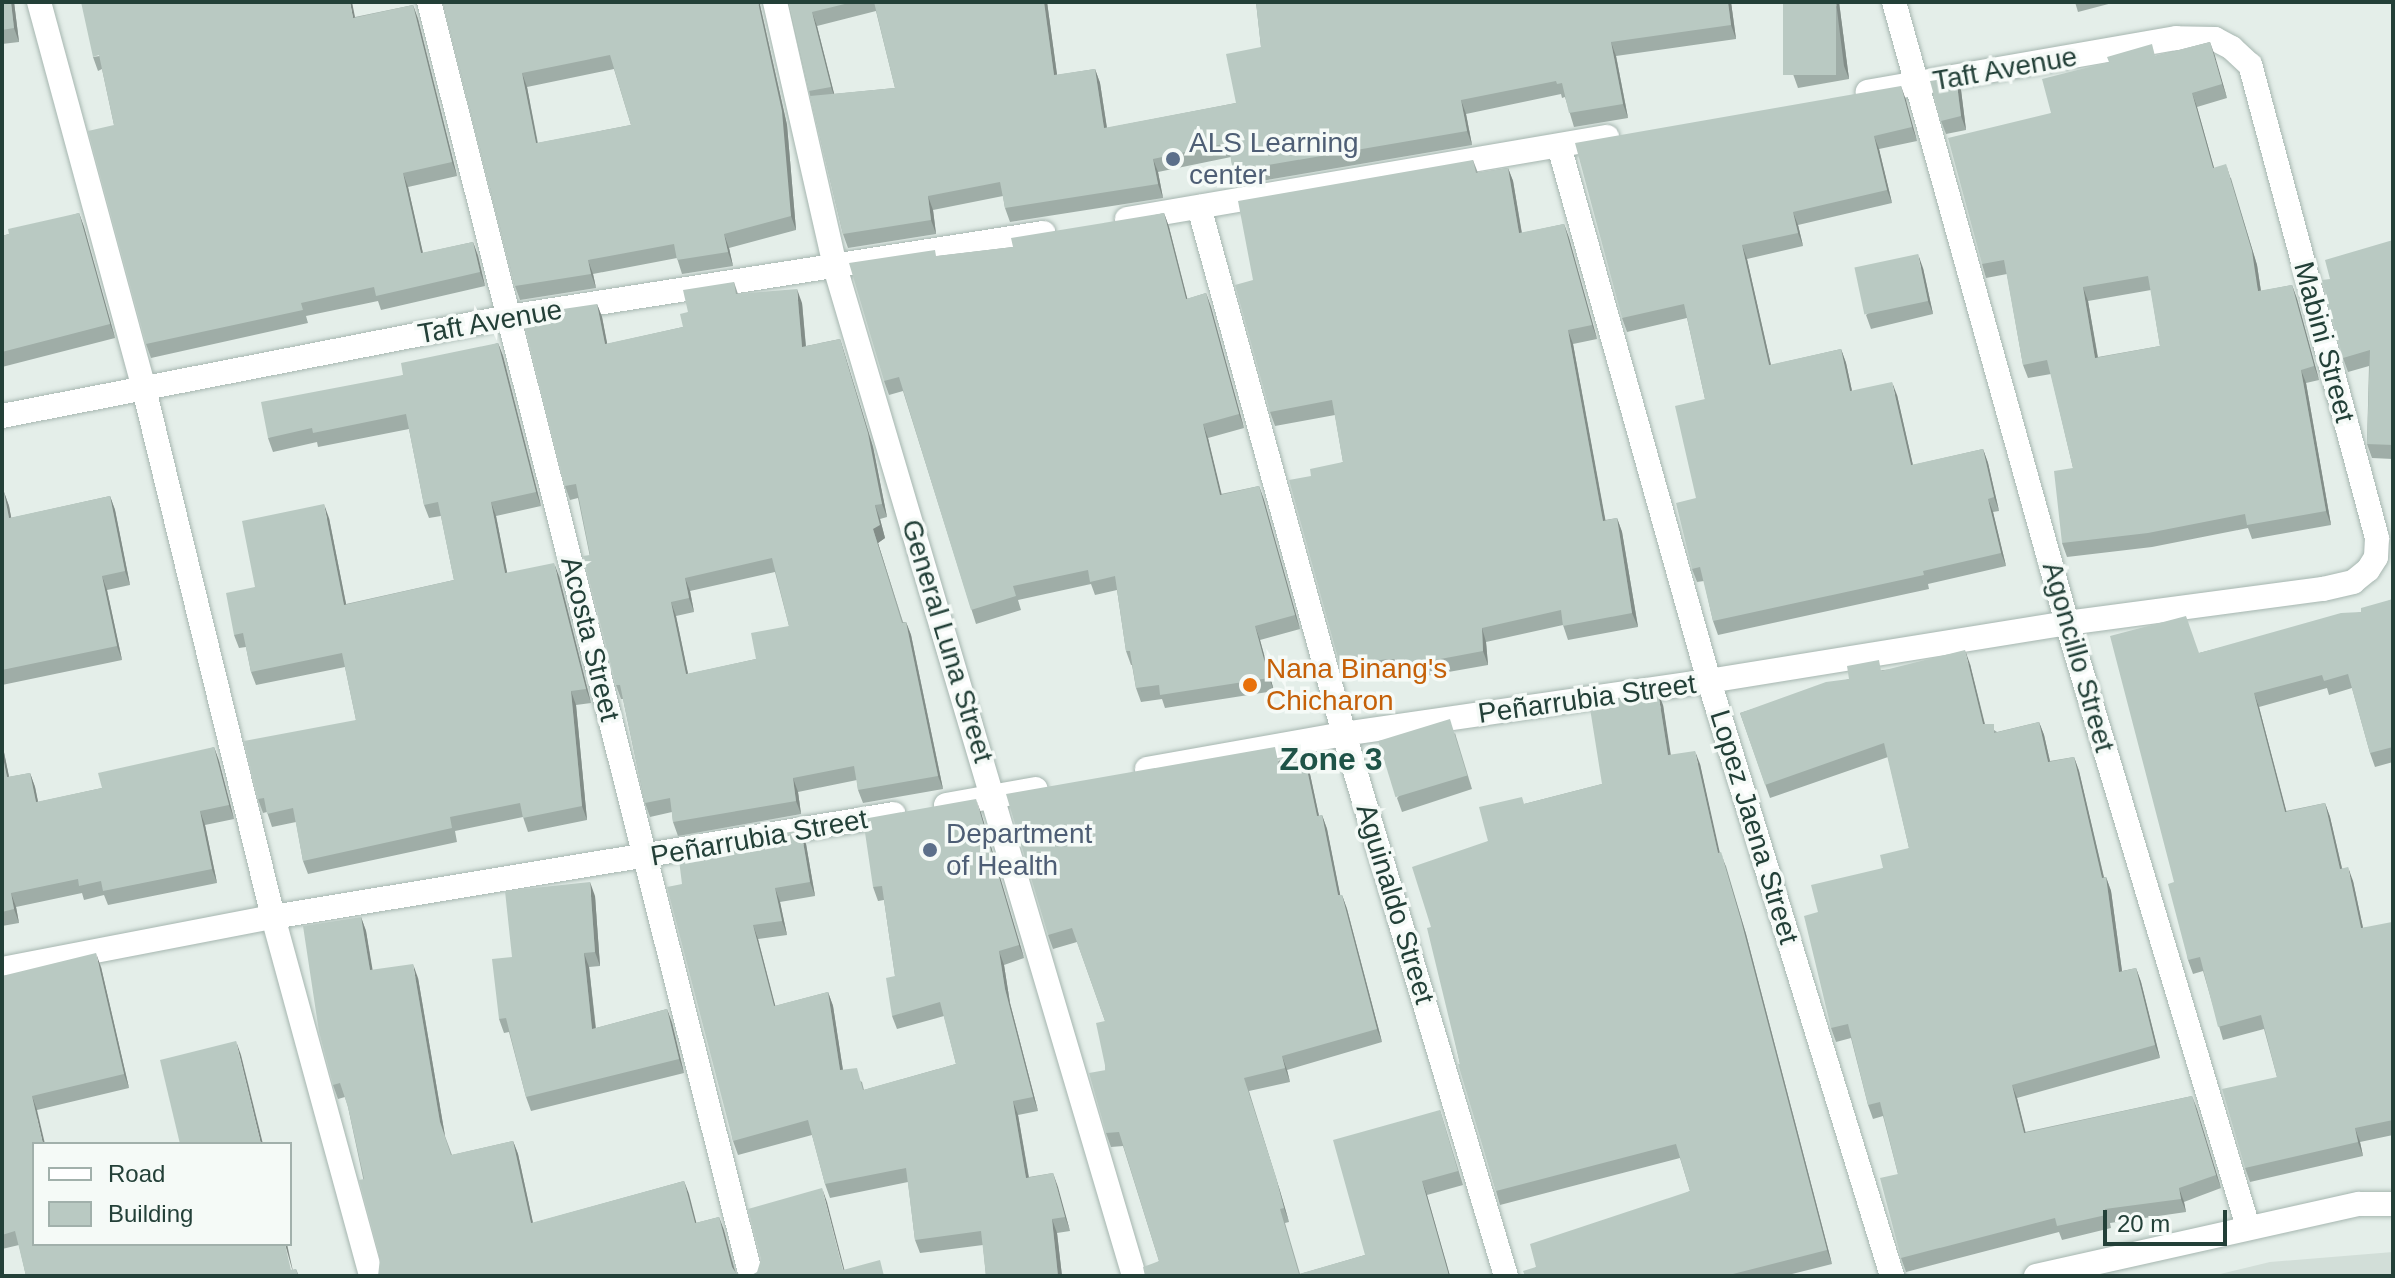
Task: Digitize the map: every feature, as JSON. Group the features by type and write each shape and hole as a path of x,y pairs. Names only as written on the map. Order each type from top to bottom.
{"street":[{"path":"39,2 144,389 273,917 371,1276"},
{"name":"Acosta Street","path":"429,2 751,1276"},
{"name":"General Luna Street","path":"775,2 835,267 1134,1276"},
{"name":"Agoncillo Street","path":"1894,2 2067,623 2248,1227"},
{"name":"Taft Avenue","path":"1839,97 2176,38 2215,39 2232,48 2250,65"},
{"name":"Mabini Street","path":"2250,65 2377,538 2376,557 2368,570 2353,582 2323,589"},
{"path":"1108,222 1637,132"},
{"name":"Lopez Jaena Street","path":"1559,146 1709,681 1892,1276"},
{"name":"Aguinaldo Street","path":"1199,207 1344,734 1506,1276"},
{"name":"Taft Avenue","path":"2,416 508,317 1062,230"},
{"name":"Peñarrubia Street","path":"1131,772 1344,734 1709,681 2067,623 2323,589"},
{"name":"Peñarrubia Street","path":"2,969 273,917 1055,786"},
{"path":"2036,1276 2359,1204 2393,1204"}],"shaded area":[{"path":"2393,1252 2393,1276 2212,1276 2270,1262"}],"building":[{"path":"2,2 11,2 14,28 2,30"},
{"path":"81,2 350,2 353,18 413,5 452,162 403,173 421,253 473,242 480,272 376,296 374,287 301,303 303,310 146,344 88,131 114,125 99,55 93,57"},
{"path":"443,2 758,2 782,111 791,216 724,234 728,252 677,260 674,244 588,260 591,274 515,286","holes":["610,55 631,125 536,143 522,73"]},
{"path":"788,2 853,2 812,12 831,87 809,91"},
{"path":"874,2 1044,2 1054,75 1095,69 1104,128 1236,103 1226,54 1261,47 1256,2 1728,2 1731,25 1611,42 1623,104 1569,113 1562,83 1557,84 1556,81 1461,100 1467,131 1233,171 1228,143 1153,159 1158,184 1005,208 1000,182 928,196 931,220 843,234 810,96 895,88"},
{"path":"1783,2 1836,2 1836,75 1783,75"},
{"path":"2210,42 2222,84 2192,93 2213,168 2226,164 2252,251 2258,291 2292,285 2314,366 2301,370 2326,511 2247,525 2245,514 2148,533 2062,543 2054,471 2073,468 2047,360 2023,365 2004,260 1982,264 1948,138 2051,113 2042,79 2109,62 2107,57 2152,44 2155,56","holes":["2148,276 2160,346 2095,358 2083,287"]},
{"path":"1956,77 1961,116 1941,121 1930,81"},
{"path":"1901,86 1912,127 1874,136 1887,190 1793,212 1798,233 1742,245 1769,365 1841,349 1850,391 1892,382 1911,465 1983,449 1994,497 1988,499 2001,553 1923,571 1924,575 1713,621 1700,567 1692,569 1676,503 1696,498 1675,406 1705,399 1684,304 1622,318 1575,143"},
{"path":"1473,160 1476,173 1508,168 1519,233 1564,224 1592,325 1568,330 1603,521 1617,518 1632,613 1563,626 1561,610 1482,628 1483,651 1398,667 1397,659 1340,666 1289,480 1311,476 1310,469 1343,462 1332,400 1270,412 1235,285 1253,280 1238,201"},
{"path":"79,213 110,324 2,352 2,236 9,234 8,229"},
{"path":"1164,213 1186,299 1206,293 1239,414 1203,424 1220,495 1259,486 1295,615 1255,626 1269,678 1160,695 1159,685 1136,688 1130,651 1126,651 1115,576 1090,582 1088,570 1013,586 1016,596 971,610 899,377 884,381 849,263 935,250 936,256 1013,247 1011,238"},
{"path":"2393,240 2393,445 2367,444 2370,350 2343,358 2322,280 2330,279 2325,260"},
{"path":"1918,254 1928,301 1864,314 1854,268"},
{"path":"734,282 736,294 797,289 802,347 840,339 868,433 882,504 875,505 880,525 873,529 902,623 906,622 938,776 858,790 854,766 793,778 796,801 673,822 670,798 645,803 620,685 616,685 583,556 590,555 576,484 565,486 522,315 597,304 605,344 683,327 680,314 688,312 683,290","holes":["772,558 789,626 751,633 756,659 686,674 671,602 689,598 685,578"]},
{"path":"498,343 536,492 491,502 505,573 554,563 586,689 571,691 582,806 523,818 520,803 450,817 452,828 303,861 293,808 267,814 264,798 258,799 244,741 356,720 342,653 251,672 243,633 234,635 226,593 255,587 242,521 324,504 344,605 454,580 438,502 424,505 406,414 313,433 312,428 268,438 261,402 403,375 401,363"},
{"path":"2,492 9,518 110,496 125,571 102,576 117,646 2,670"},
{"path":"2393,599 2393,747 2370,753 2348,674 2324,681 2322,675 2254,693 2285,812 2325,803 2340,869 2348,867 2361,928 2392,922 2393,1120 2355,1128 2358,1142 2245,1168 2222,1089 2277,1077 2261,1015 2218,1027 2200,957 2188,960 2168,884 2174,882 2110,636 2186,616 2199,653 2341,613 2361,612 2361,608"},
{"path":"1965,650 1983,724 1994,724 1994,733 2039,722 2048,762 2074,757 2102,878 2106,877 2119,972 2136,968 2155,1045 2012,1085 2024,1133 2192,1096 2216,1175 2179,1188 2181,1199 2105,1209 2106,1215 2057,1226 2055,1218 1901,1258 1880,1178 1898,1174 1880,1102 1868,1105 1848,1024 1831,1028 1804,916 1818,912 1811,885 1883,868 1880,855 1909,848 1884,743 1765,785 1740,713 1826,682 1849,679 1847,666 1879,660 1881,671"},
{"path":"1658,692 1668,755 1695,751 1718,853 1721,852 1741,920 1827,1250 1733,1276 1525,1276 1523,1271 1536,1267 1530,1244 1690,1191 1676,1144 1496,1191 1458,1064 1427,928 1431,927 1412,867 1488,841 1479,807 1522,797 1524,804 1602,784 1589,702"},
{"path":"1450,719 1467,775 1396,797 1378,741"},
{"path":"214,747 229,805 200,811 212,869 103,891 101,881 79,886 78,879 11,893 14,909 2,912 2,752 7,777 30,773 36,802 102,788 98,773"},
{"path":"1275,747 1279,766 1305,760 1317,816 1322,815 1338,895 1342,895 1377,1029 1282,1056 1285,1068 1244,1078 1276,1177 1284,1208 1280,1209 1299,1274 1365,1255 1333,1140 1440,1110 1458,1171 1422,1181 1449,1276 1145,1276 1143,1267 1159,1261 1119,1132 1106,1133 1089,1073 1106,1070 1096,1023 1105,1021 1072,928 1048,935 1006,794"},
{"path":"976,799 1019,945 999,951 1005,989 1033,1097 1013,1101 1026,1178 1053,1173 1065,1217 1052,1219 1058,1276 986,1276 981,1231 915,1240 906,1168 825,1184 808,1120 733,1141 667,887 682,884 678,852 801,830 810,882 775,888 782,921 753,925 774,1006 828,992 840,1070 857,1068 863,1090 956,1064 940,1002 892,1016 886,978 895,976 882,886 873,887 863,819"},
{"path":"590,882 595,952 584,953 592,1029 667,1009 679,1059 526,1097 506,1018 499,1019 492,959 512,957 505,891"},
{"path":"361,917 370,970 413,964 440,1122 451,1155 513,1141 531,1223 684,1181 695,1223 719,1217 732,1267 736,1273 746,1276 378,1276 380,1258 359,1180 364,1179 348,1107 340,1083 333,1085 319,1032 303,926"},
{"path":"96,953 124,1074 32,1096 43,1142 32,1142 32,1246 285,1246 291,1270 296,1269 298,1276 26,1276 15,1231 2,1235 2,976"},
{"path":"236,1041 261,1142 180,1142 160,1060"},
{"path":"822,1188 843,1270 880,1260 884,1276 750,1276 757,1272 761,1259 748,1209"}],"place":[{"name":"ALS Learning center","path":"1173,159"},
{"name":"Nana Binang's Chicharon","path":"1250,685"},
{"name":"Department of Health","path":"930,850"}],"district":[{"name":"Zone 3","path":"1331,759"}]}
